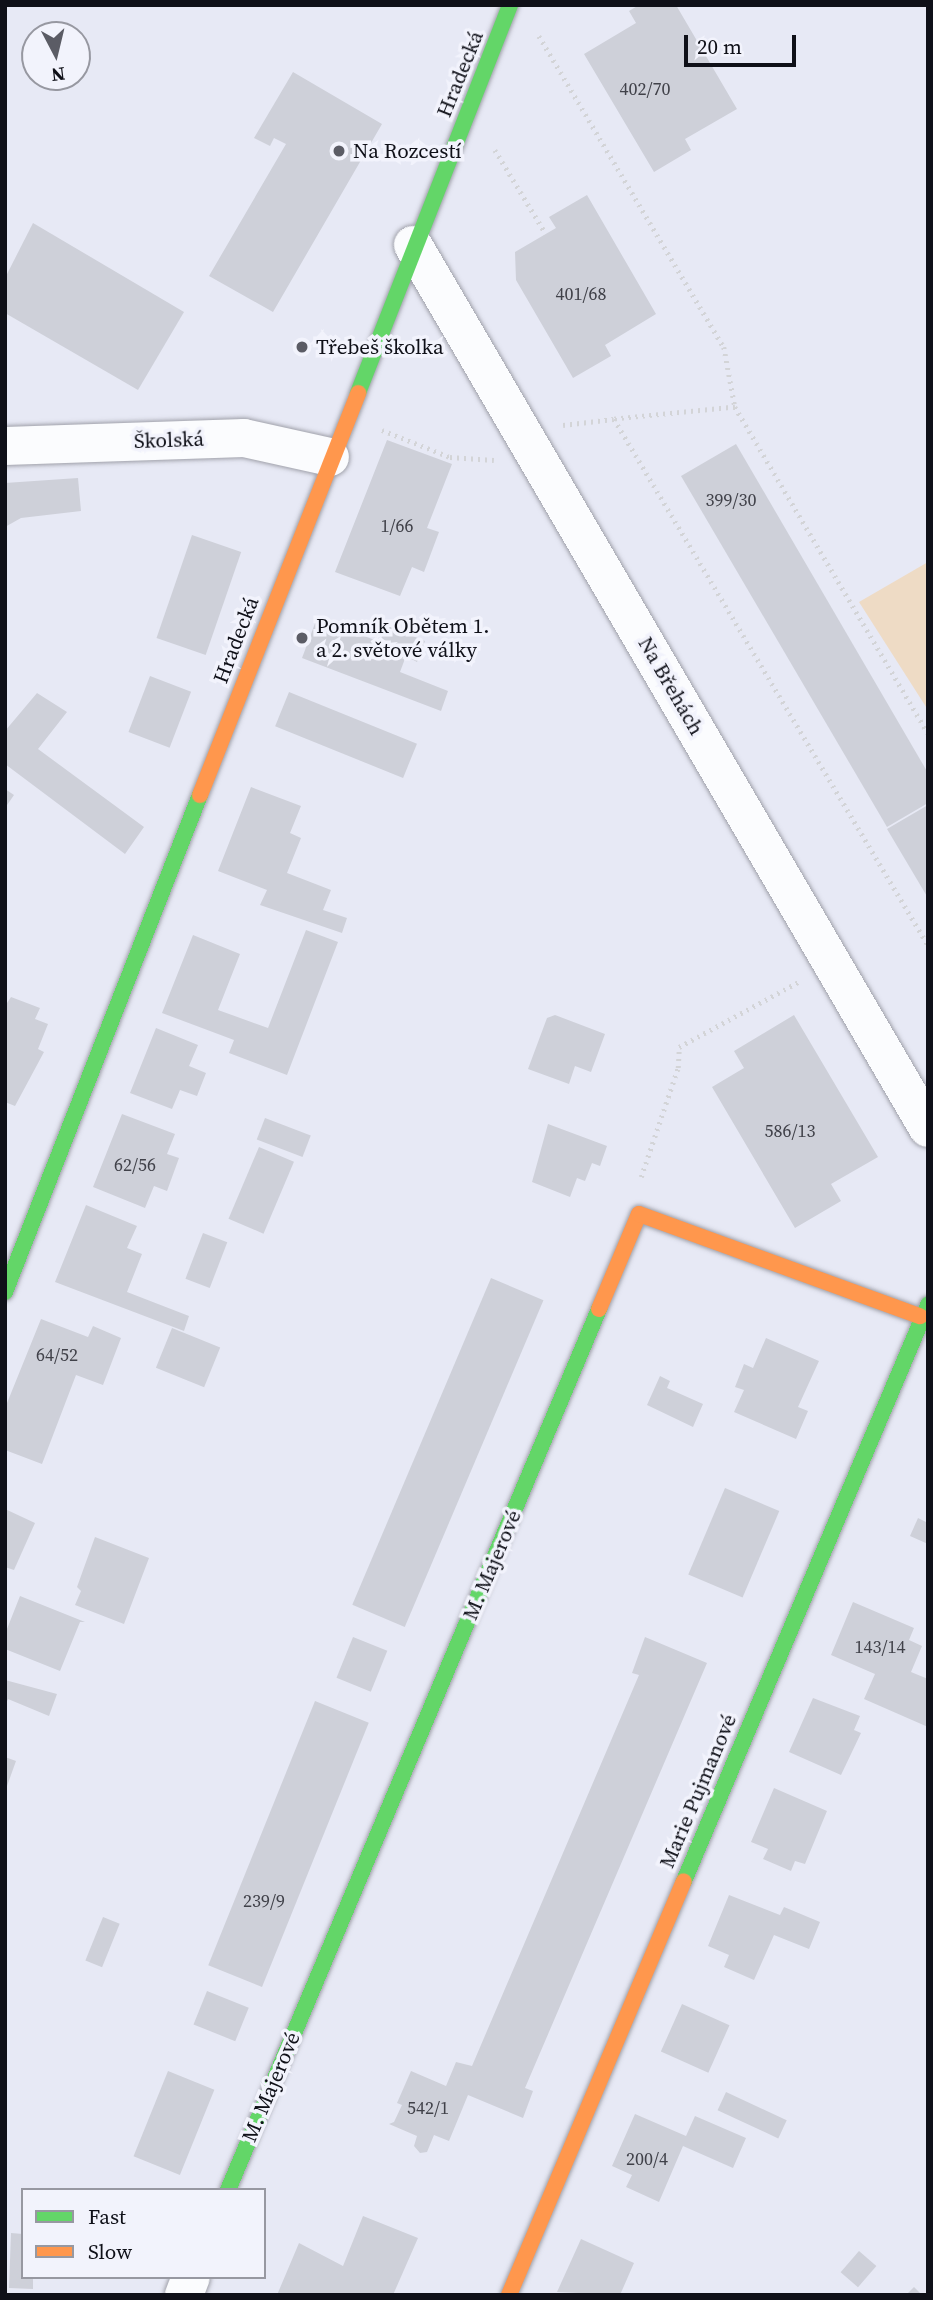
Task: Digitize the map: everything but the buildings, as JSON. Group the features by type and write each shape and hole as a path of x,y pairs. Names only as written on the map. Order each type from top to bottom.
{"street":[{"name":"Hradecká","path":"5,1292 413,245 510,5"},
{"name":"Na Břehách","path":"413,245 928,1128"},
{"name":"Školská","path":"5,446 244,438 330,457"},
{"name":"M. Majerové","path":"229,2188 639,1214 924,1310"},
{"name":"Marie Pujmanové","path":"509,2295 924,1310"}],"path":[{"path":"531,44 536,32 724,347 735,407 928,733"},
{"path":"490,140 546,234"},
{"path":"554,426 735,407"},
{"path":"614,419 928,946"},
{"path":"371,426 450,457 502,461"},
{"path":"639,1183 678,1068 679,1047 808,977"}],"shaded area":[{"path":"928,562 928,710 859,602"}],"traffic: fast":[{"path":"358,393 510,5"},
{"path":"5,1292 200,795"},
{"path":"684,1881 928,1305"},
{"path":"229,2188 599,1309"}],"traffic: slow":[{"path":"200,795 358,393"},
{"path":"599,1309 639,1214 920,1316"},
{"path":"509,2295 684,1881"}],"place":[{"name":"Na Rozcestí","path":"339,151"},
{"name":"Třebeš školka","path":"302,347"},
{"name":"Pomník Obětem 1. a 2. světové války","path":"302,638"}]}
